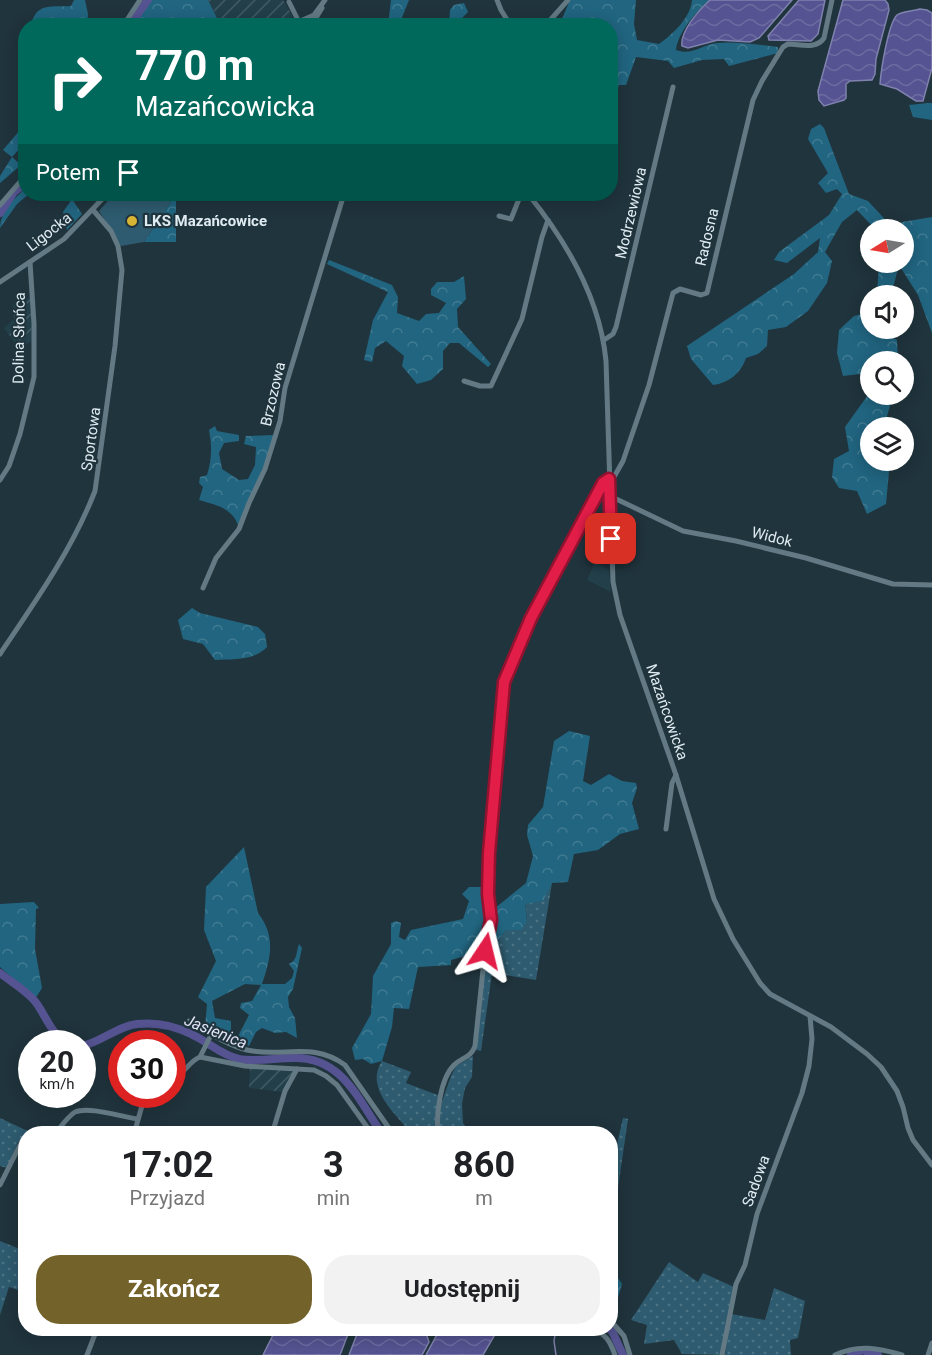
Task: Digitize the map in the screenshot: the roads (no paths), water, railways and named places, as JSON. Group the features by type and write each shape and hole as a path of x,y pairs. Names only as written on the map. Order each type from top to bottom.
{"street":[{"path":"128,18 140,0"},
{"path":"498,0 506,18"},
{"path":"552,18 568,0"},
{"name":"Radosna","path":"609,479 614,477 623,460 656,362 673,293 680,289 701,295 707,293 750,110 762,81 783,47 788,44 815,45 821,43 832,0"},
{"path":"289,1 299,18"},
{"path":"308,18 314,15 324,2"},
{"path":"317,18 324,2"},
{"name":"Modrzewiowa","path":"604,340 613,334 616,327 673,87"},
{"path":"0,205 18,184"},
{"name":"Ligocka","path":"1,280 64,239 101,201"},
{"name":"Brzozowa","path":"204,588 216,558 239,529 265,469 280,421 285,388 342,201"},
{"path":"499,216 511,219 518,201"},
{"name":"Mazańcowicka","path":"533,201 584,278 592,296 604,340 613,582 616,599 676,775 714,899 732,939 760,983 770,994 831,1027 882,1067 897,1091 913,1140 932,1165"},
{"name":"Sportowa","path":"0,654 48,582 87,513 95,491 115,346 122,270 118,246 111,231 93,210"},
{"path":"464,381 480,386 491,386 522,319 548,220"},
{"name":"Dolina Słońca","path":"0,480 9,466 20,434 34,377 34,324 30,262"},
{"path":"438,1126 439,1101 450,1070 455,1063 471,1055 475,1046 485,951 491,920 488,894 489,853 504,682 531,618 603,483 609,479"},
{"name":"Widok","path":"610,496 683,531 796,556 893,584 932,585"},
{"path":"666,829 672,783 676,775"},
{"name":"Sadowa","path":"722,1355 736,1284 745,1265 757,1214 802,1092 809,1066 812,1039 810,1016"},
{"path":"189,1021 245,1049 261,1052 310,1050 335,1058 345,1065 387,1126"},
{"path":"186,1068 200,1057 211,1034"},
{"path":"200,1057 245,1066 314,1070 332,1079 366,1126"},
{"path":"274,1126 285,1091 297,1069"},
{"path":"136,1126 141,1108"},
{"path":"62,1126 71,1116 86,1110 138,1119"},
{"path":"0,1185 18,1149"},
{"path":"618,1329 624,1336 630,1355"},
{"path":"87,1355 94,1336"},
{"path":"606,1336 615,1355"},
{"path":"928,1355 932,1343"},
{"path":"835,1355 861,1347 902,1355"}],"water":[{"path":"710,0 792,0 759,38 750,42 718,40 688,48 682,46 687,27"},
{"path":"799,0 825,0 818,34 811,41 769,40 768,36"},
{"path":"843,0 885,0 889,10 872,80 850,81 846,84 844,100 824,106 819,100 818,91"},
{"path":"920,9 932,13 932,68 923,101 916,101 897,89 880,84 885,48 894,20 899,14"},
{"path":"272,1336 347,1336 340,1355 263,1355"},
{"path":"356,1336 427,1336 429,1342 422,1355 349,1355"},
{"path":"436,1336 494,1336 483,1355 426,1355"}],"waterway":[{"path":"135,18 148,0"},
{"path":"0,213 18,189"},
{"name":"Jasienica","path":"0,973 34,1000 54,1030"},
{"name":"Jasienica","path":"96,1041 130,1025 165,1025 185,1031 239,1059 311,1060 337,1072 347,1082 377,1126"},
{"path":"555,1336 556,1355"},
{"name":"Jasienica","path":"614,1336 623,1355"},
{"name":"Jasienica","path":"851,1355 862,1350 878,1355"}],"place":[{"name":"LKS Mazańcowice","path":"132,221"}]}
